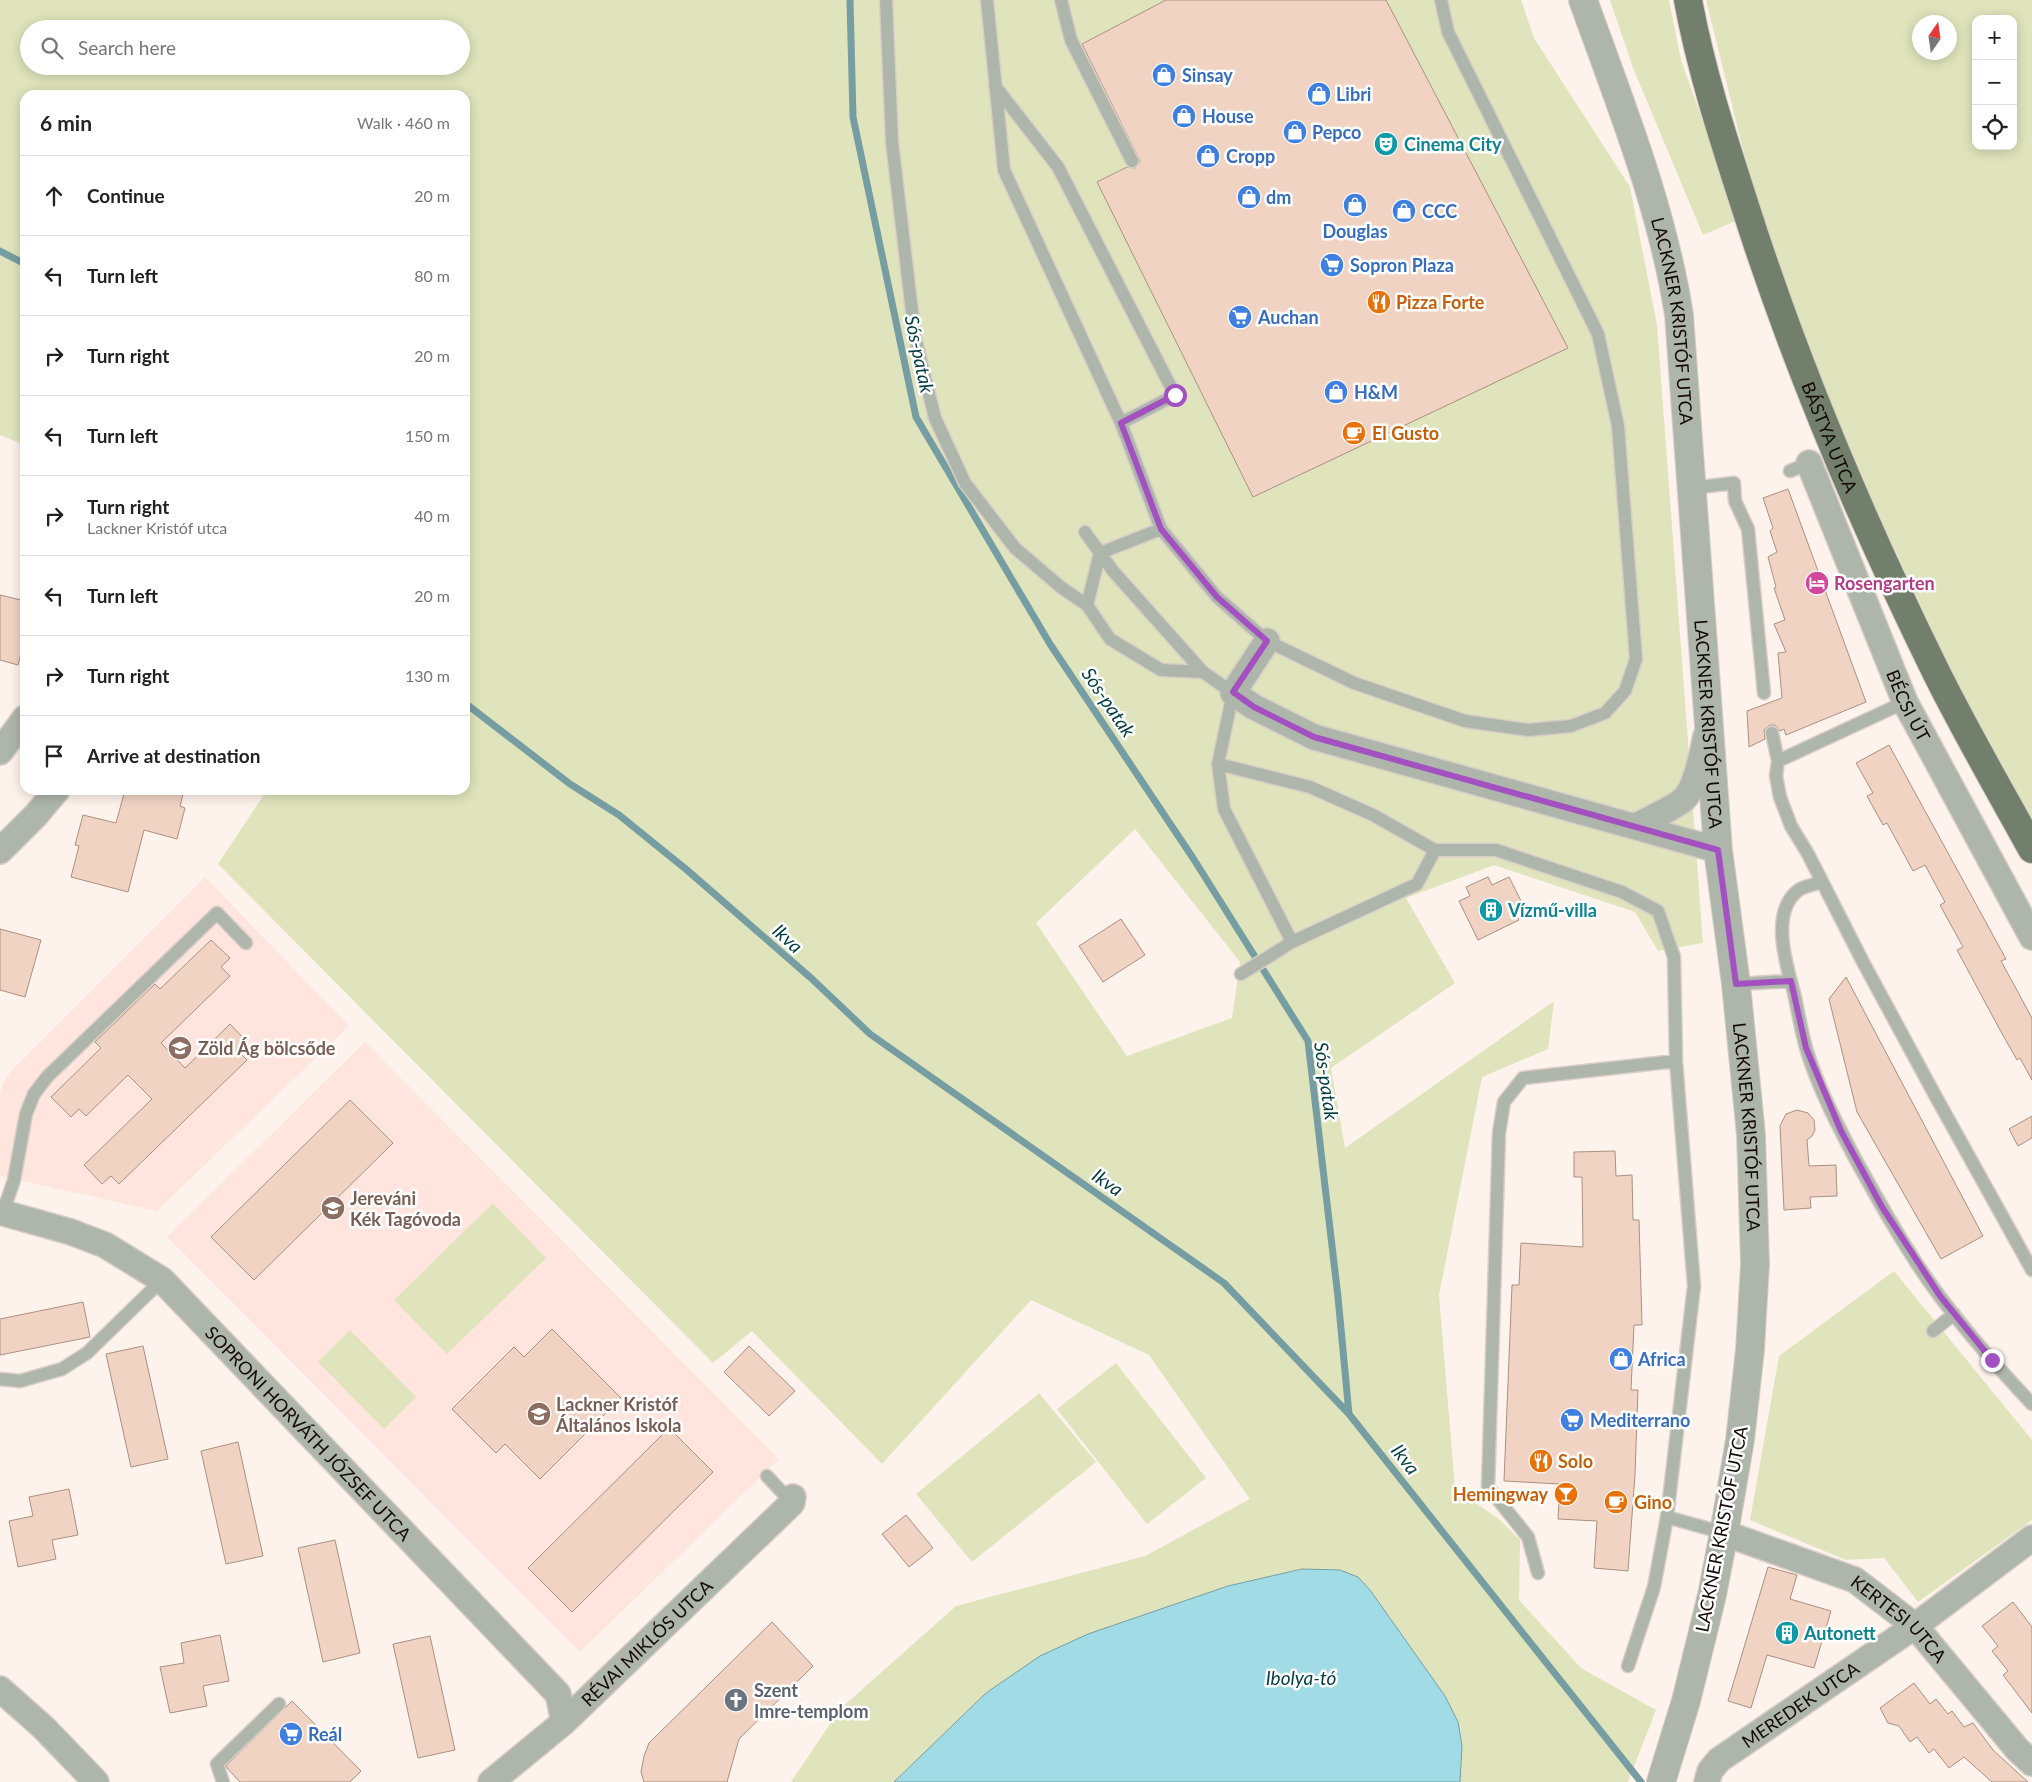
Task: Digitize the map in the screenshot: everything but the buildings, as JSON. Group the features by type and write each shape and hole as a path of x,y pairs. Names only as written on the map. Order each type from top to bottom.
{"main road":[{"name":"BÁSTYA UTCA","path":"1688,0 1724,142 1759,249 1803,372 1865,523 1934,667 2032,849"}],"street":[{"name":"LACKNER KRISTÓF UTCA","path":"1583,0 1631,134 1659,221 1673,275 1679,315 1718,850 1736,984 1751,1135 1755,1264 1749,1359 1740,1440 1712,1595 1686,1701 1661,1782"},
{"name":"BÉCSI ÚT","path":"1800,467 1905,702 2032,937"},
{"path":"1267,641 1233,692 1254,707 1314,737 1718,850"},
{"path":"0,752 20,725"},
{"path":"1636,826 1684,798 1692,785 1700,762 1708,728"},
{"path":"0,851 53,795"},
{"name":"SOPRONI HORVÁTH JÓZSEF UTCA","path":"1,1212 72,1232 105,1245 162,1280 558,1694 564,1722"},
{"name":"RÉVAI MIKLÓS UTCA","path":"491,1782 564,1722 793,1500"},
{"name":"KERTESI UTCA","path":"1724,1533 1855,1580 1915,1626 2017,1749 2032,1764"},
{"name":"MEREDEK UTCA","path":"1710,1773 1915,1626 2032,1538"},
{"path":"0,1689 43,1727 96,1782"}],"lane":[{"path":"886,0 892,142 915,337 935,418 965,483 1015,548 1062,588 1087,605 1110,639 1161,670 1203,672"},
{"path":"987,0 1004,170 1121,423 1161,529 1217,597 1267,641 1354,683 1465,721 1528,730 1571,726 1605,713 1625,691 1636,659 1618,426 1598,334 1448,32 1441,0"},
{"path":"1061,0 1071,40 1132,161"},
{"path":"995,86 1058,167 1175,395 1121,423"},
{"path":"1692,488 1734,483 1735,501 1748,529 1764,693"},
{"path":"1100,553 1161,529"},
{"path":"1085,532 1100,553 1203,672 1233,692 1218,764 1224,809 1292,942"},
{"path":"1087,605 1100,553"},
{"path":"1778,761 1905,702"},
{"path":"1772,732 1778,761 1776,776 1791,826 1808,854 1904,1038 2032,1270"},
{"path":"1218,764 1310,787 1373,815 1435,850 1496,850 1622,892 1658,911 1674,957 1676,1061 1694,1286 1667,1517 1654,1587 1628,1666"},
{"path":"1244,972 1292,942 1417,884 1435,850"},
{"path":"1822,882 1801,889 1792,898 1785,913 1782,938 1806,1048 1841,1131 1882,1207 1940,1296 1992,1360 2032,1404"},
{"path":"1,1212 14,1180 26,1114 34,1094 47,1077 218,913 246,943"},
{"path":"1736,984 1791,981"},
{"path":"1538,1574 1528,1537 1488,1486 1499,1133 1504,1102 1523,1078 1676,1061"},
{"path":"0,1379 20,1381 62,1369 87,1353 162,1280"},
{"path":"1933,1331 1954,1314"},
{"path":"767,1476 793,1500"},
{"path":"1667,1517 1724,1533"},
{"path":"223,1782 218,1764 279,1704"}],"shaded area":[{"name":"Zöld Ág bölcsőde","path":"205,877 349,1026 157,1211 0,1176 0,1095 3,1083 11,1071"},
{"name":"Lackner Kristóf Általános Iskola","path":"365,1042 779,1459 580,1652 167,1237"}],"green space":[{"path":"0,0 1521,0 1534,38 1630,187 1657,325 1703,943 1658,951 1635,912 1494,865 1406,898 1455,983 1331,1068 1345,1148 1554,1001 1548,1049 1482,1077 1439,1295 1455,1488 1500,1520 1520,1540 1519,1600 1581,1668 1656,1710 1628,1782 1460,1782 1462,1746 1458,1722 1445,1696 1370,1590 1340,1570 1302,1569 1228,1586 1134,1618 986,1693 894,1782 791,1782 840,1709 956,1606 1145,1556 1250,1499 1149,1355 1031,1300 882,1464 752,1331 713,1363 218,864 264,795 470,795 470,90 20,90 20,443 0,435","holes":["1135,829 1240,962 1232,1018 1127,1056 1036,923"]},
{"path":"1610,0 1669,0 1681,60 1738,220 1703,235 1633,68"},
{"path":"1706,0 2032,0 2032,819 1949,667 1878,513 1806,346 1750,178"},
{"path":"493,1203 546,1258 447,1354 394,1300"},
{"path":"1894,1271 2032,1440 2032,1520 1918,1602 1884,1558 1846,1560 1750,1520 1779,1356"},
{"path":"350,1330 416,1397 384,1429 318,1362"},
{"path":"1116,1363 1206,1478 1147,1524 1057,1409"},
{"path":"1039,1393 1096,1462 972,1562 916,1494"}],"water":[{"name":"Ibolya-tó","path":"1302,1569 1340,1570 1358,1577 1370,1590 1445,1696 1458,1722 1462,1746 1460,1782 894,1782 986,1693 1040,1656 1088,1634 1228,1586"}],"waterway":[{"name":"Sós-patak","path":"850,0 853,117 916,417 1050,644 1193,858 1308,1041 1338,1297 1349,1414"},
{"name":"Ikva","path":"0,251 20,261"},
{"name":"Ikva","path":"470,707 570,784 619,815 687,870 811,978 870,1034 1224,1283 1349,1414 1641,1782"}],"place":[{"name":"Sinsay","path":"1164,75"},
{"name":"Libri","path":"1319,94"},
{"name":"House","path":"1184,116"},
{"name":"Pepco","path":"1295,132"},
{"name":"Cinema City","path":"1386,144"},
{"name":"Cropp","path":"1208,156"},
{"name":"dm","path":"1249,197"},
{"name":"Douglas","path":"1355,205"},
{"name":"CCC","path":"1404,211"},
{"name":"Sopron Plaza","path":"1332,265"},
{"name":"Pizza Forte","path":"1379,302"},
{"name":"Auchan","path":"1240,317"},
{"name":"H&M","path":"1336,392"},
{"name":"El Gusto","path":"1354,433"},
{"name":"Rosengarten","path":"1817,583"},
{"name":"Vízmű-villa","path":"1491,910"},
{"name":"Zöld Ág bölcsőde","path":"180,1048"},
{"name":"Jereváni Kék Tagóvoda","path":"333,1208"},
{"name":"Africa","path":"1621,1359"},
{"name":"Lackner Kristóf Általános Iskola","path":"539,1414"},
{"name":"Mediterrano","path":"1572,1420"},
{"name":"Solo","path":"1541,1461"},
{"name":"Hemingway","path":"1566,1494"},
{"name":"Gino","path":"1616,1502"},
{"name":"Autonett","path":"1787,1633"},
{"name":"Szent Imre-templom","path":"736,1700"},
{"name":"Reál","path":"291,1734"}],"route":[{"path":"1175,395 1121,423 1161,529 1217,597 1267,641 1233,692 1254,707 1314,737 1718,850 1736,984 1791,981 1806,1048 1841,1131 1882,1207 1940,1296 1992,1360"}]}
